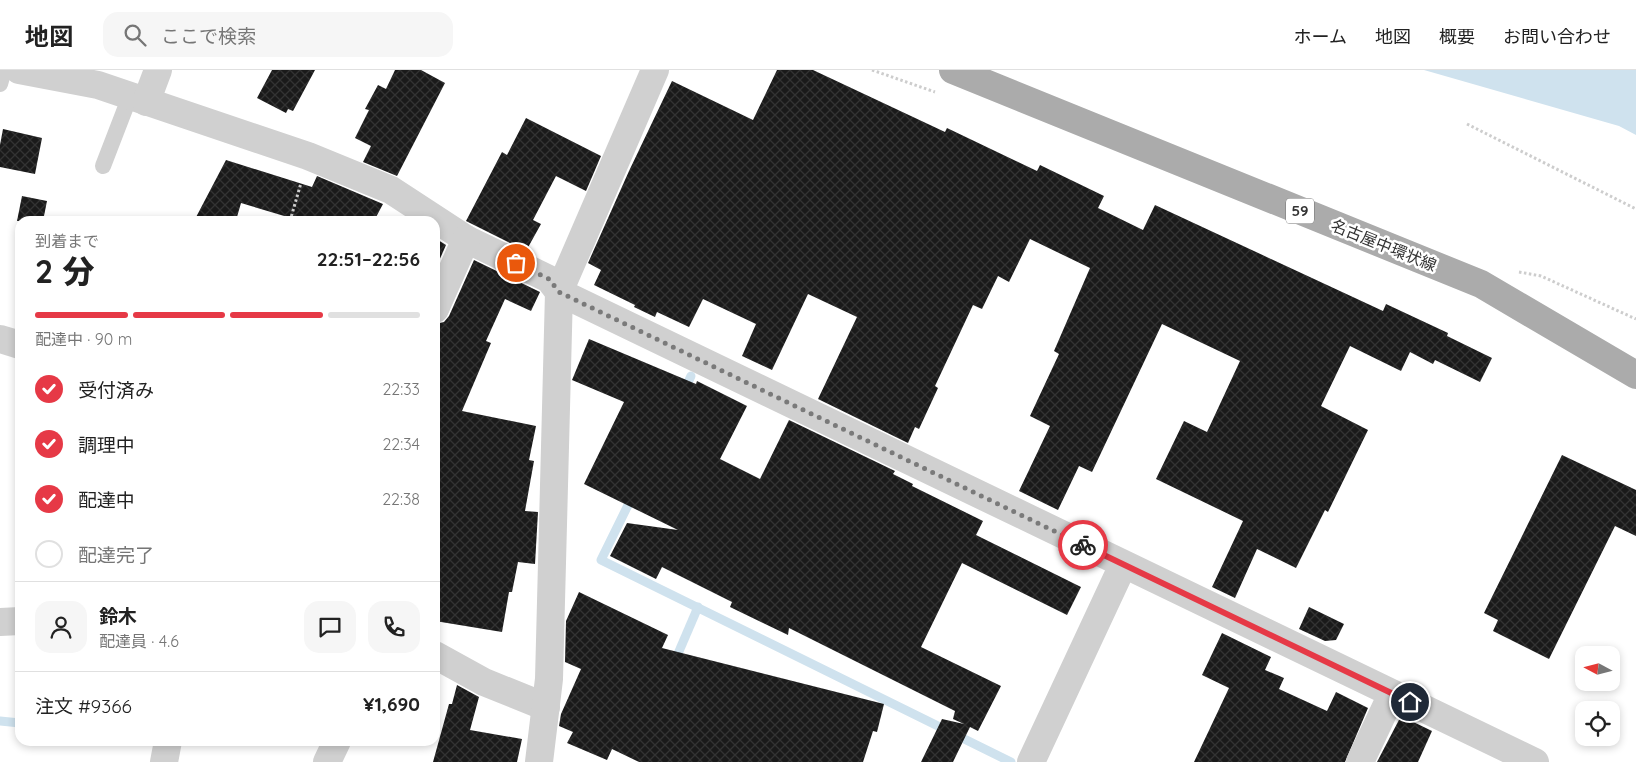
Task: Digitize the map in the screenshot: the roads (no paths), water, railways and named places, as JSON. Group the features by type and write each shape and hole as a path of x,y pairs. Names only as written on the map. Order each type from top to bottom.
{"main road":[{"name":"名古屋中環状線","path":"953,70 1481,284 1636,375"}],"street":[{"path":"19,70 100,77 138,99 308,156 391,190 431,216"},
{"path":"138,99 158,70"},
{"path":"541,761 549,679 559,292 655,70"},
{"path":"440,222 466,239 549,279 559,292 1535,762"},
{"path":"440,298 466,239"},
{"path":"0,339 15,344"},
{"path":"1031,762 1123,565"},
{"path":"0,622 15,621"},
{"path":"440,658 484,682 546,708"},
{"path":"1360,762 1392,694"},
{"path":"164,762 167,746"},
{"path":"328,762 335,746"}],"lane":[{"path":"0,84 4,70"},
{"path":"103,166 138,99"}],"water":[{"path":"1424,70 1636,70 1636,135 1619,126"}],"waterway":[{"path":"684,391 691,376"},
{"path":"633,495 601,560 1011,762"},
{"path":"674,663 698,607"},
{"path":"0,721 15,722"}]}
